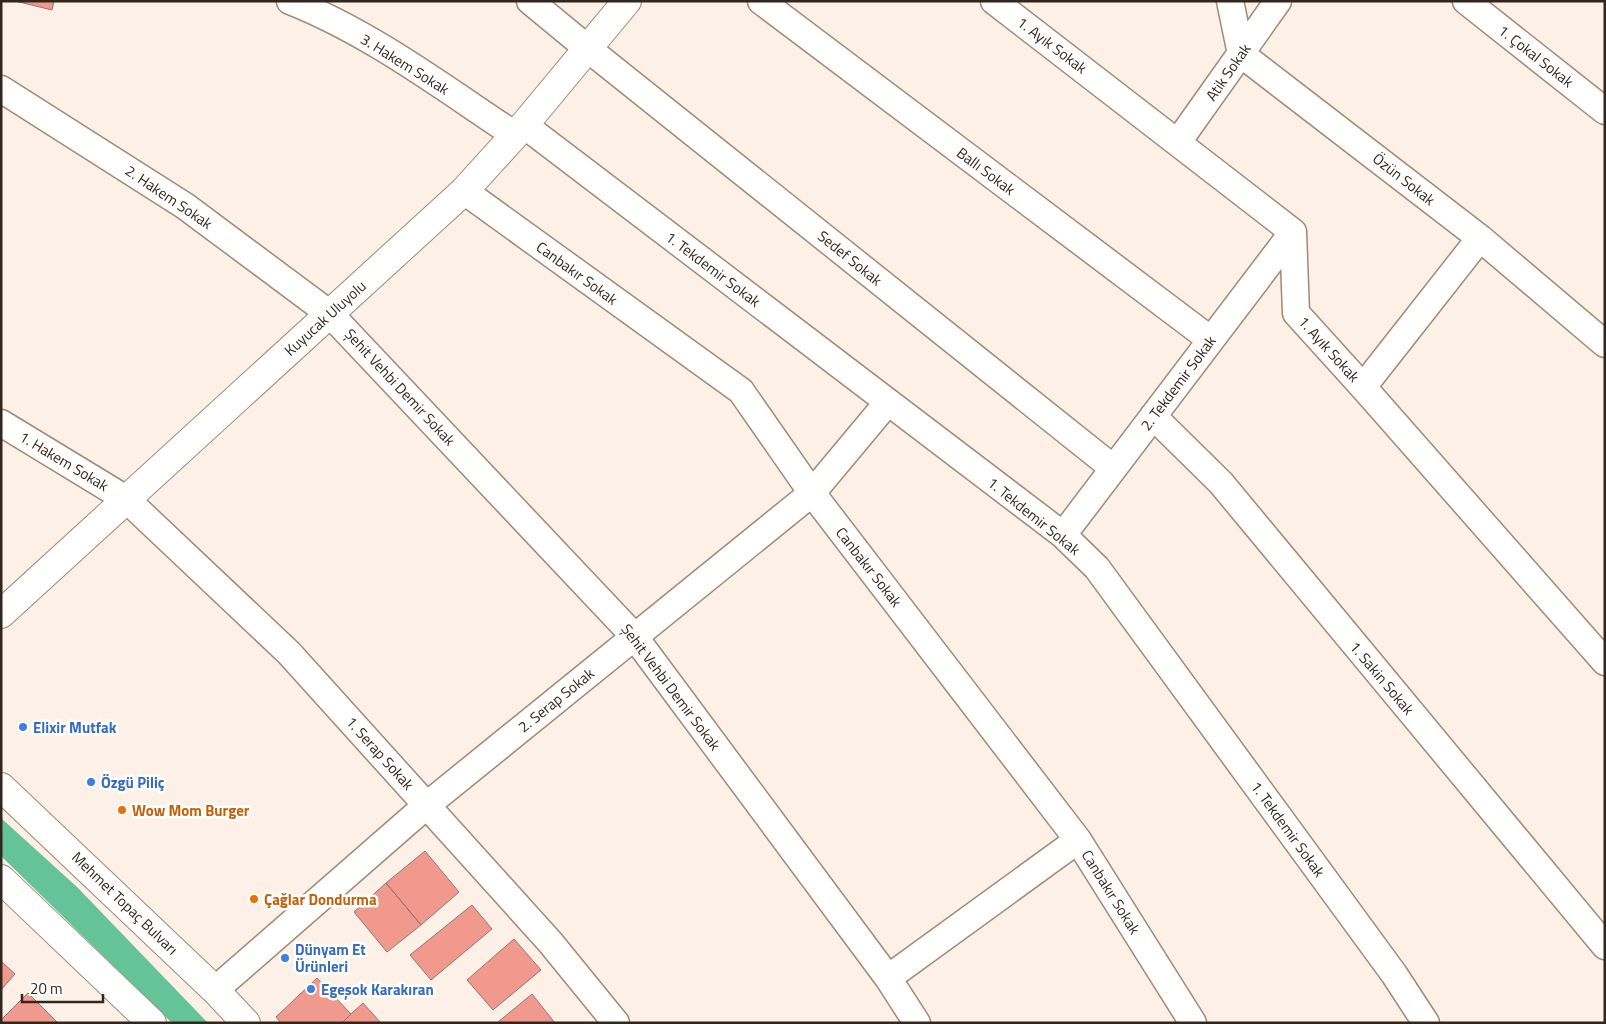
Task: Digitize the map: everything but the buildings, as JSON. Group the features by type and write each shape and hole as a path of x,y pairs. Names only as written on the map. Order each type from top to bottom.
{"street":[{"name":"3. Hakem Sokak","path":"290,1 387,49 519,130"},
{"name":"Sedef Sokak","path":"530,1 586,48 1113,468"},
{"name":"Kuyucak Uluyolu","path":"1,614 464,191 519,130 627,1"},
{"name":"Ballı Sokak","path":"761,1 1211,340"},
{"name":"1. Ayık Sokak","path":"994,1 1293,232 1296,313 1605,662"},
{"path":"1230,1 1241,54"},
{"name":"Atik Sokak","path":"1178,142 1278,1"},
{"name":"1. Çokal Sokak","path":"1466,1 1605,111"},
{"name":"Özün Sokak","path":"1241,54 1480,238 1605,344"},
{"name":"2. Hakem Sokak","path":"1,89 186,206 330,314"},
{"name":"1. Tekdemir Sokak","path":"519,130 888,402 1063,535 1096,568 1394,974 1426,1023"},
{"name":"Canbakır Sokak","path":"464,191 741,391 812,493 1078,840 1193,1023"},
{"name":"2. Tekdemir Sokak","path":"1063,535 1293,232"},
{"path":"1363,387 1480,238"},
{"name":"Şehit Vehbi Demir Sokak","path":"330,314 634,636 888,978 917,1023"},
{"name":"2. Serap Sokak","path":"215,990 427,805 812,493 888,402"},
{"name":"1. Sakin Sokak","path":"1153,416 1221,483 1605,946"},
{"name":"1. Hakem Sokak","path":"1,423 126,499"},
{"name":"1. Serap Sokak","path":"126,499 289,653 550,942 616,1023"},
{"name":"Mehmet Topaç Bulvarı","path":"1,787 215,990 246,1023"},
{"path":"888,978 1078,840"},
{"path":"1,879 152,1023"}],"green space":[{"path":"1,818 77,887 208,1023 172,1023 1,856"}],"place":[{"name":"Elixir Mutfak","path":"23,727"},
{"name":"Özgü Piliç","path":"91,782"},
{"name":"Wow Mom Burger","path":"122,810"},
{"name":"Çağlar Dondurma","path":"254,899"},
{"name":"Dünyam Et Ürünleri","path":"285,958"},
{"name":"Egeşok Karakıran","path":"311,989"}]}
